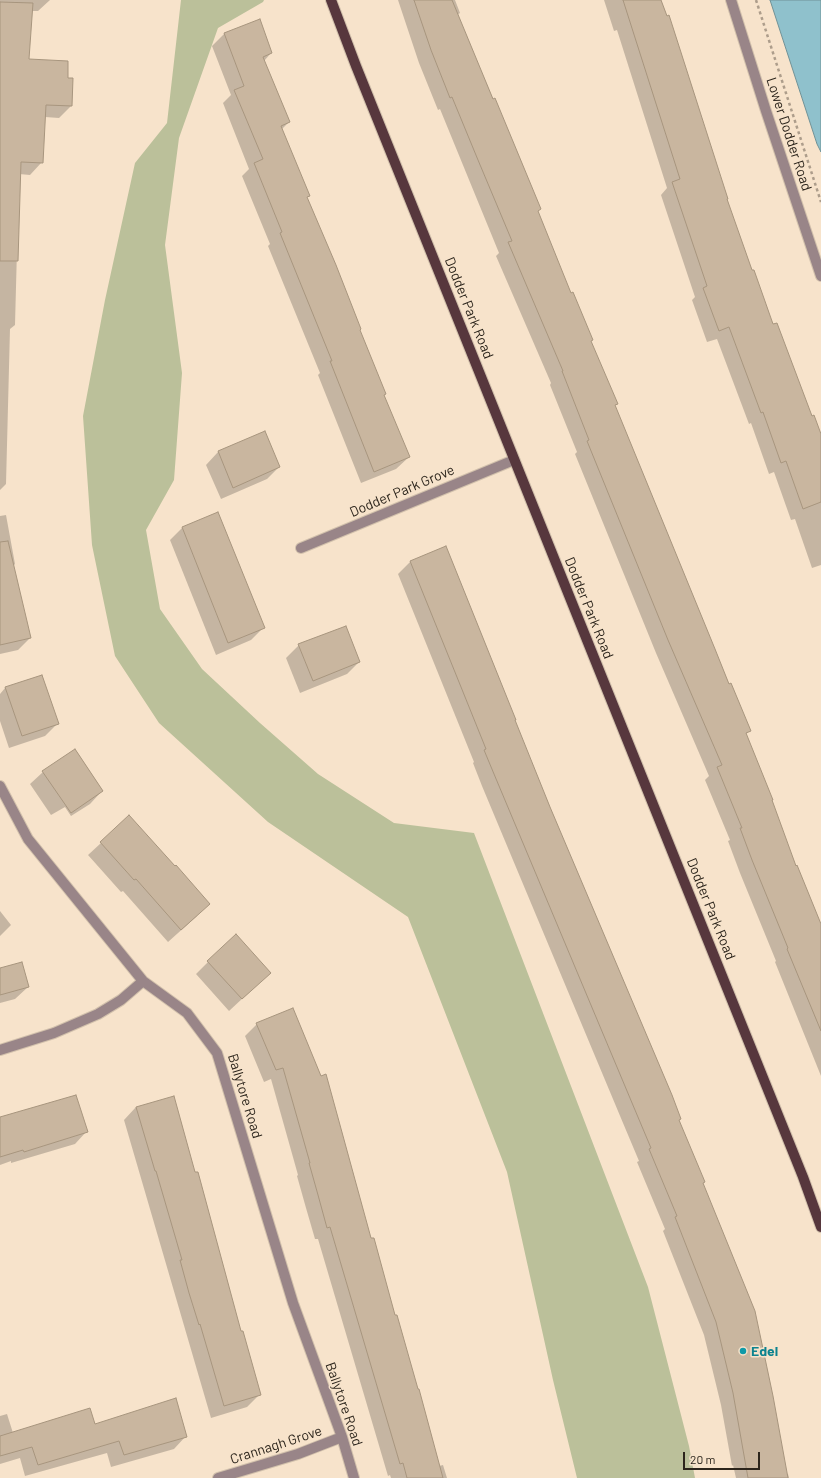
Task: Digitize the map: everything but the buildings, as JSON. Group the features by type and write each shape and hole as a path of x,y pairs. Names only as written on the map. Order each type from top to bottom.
{"main road":[{"name":"Dodder Park Road","path":"331,0 356,66 800,1170 821,1227"}],"street":[{"name":"Lower Dodder Road","path":"731,0 821,276"},
{"name":"Dodder Park Grove","path":"301,548 514,460"},
{"name":"Ballytore Road","path":"0,786 28,839 143,981 188,1012 217,1053 293,1303 342,1437 354,1478"},
{"path":"0,1050 54,1032 98,1014 121,1000 143,981"},
{"name":"Crannagh Grove","path":"218,1478 298,1454 342,1437"}],"path":[{"name":"Lower Dodder Road","path":"756,0 820,192 821,202"}],"green space":[{"path":"181,0 264,0 218,28 179,138 165,245 182,373 174,480 146,530 160,609 202,669 318,774 394,823 474,833 648,1287 689,1446 695,1478 577,1478 553,1380 507,1172 408,917 268,822 159,723 115,656 92,545 83,416 105,300 135,163 167,123"}],"water":[{"path":"770,0 821,0 821,152 817,144"}],"place":[{"name":"Edel","path":"743,1351"}]}
